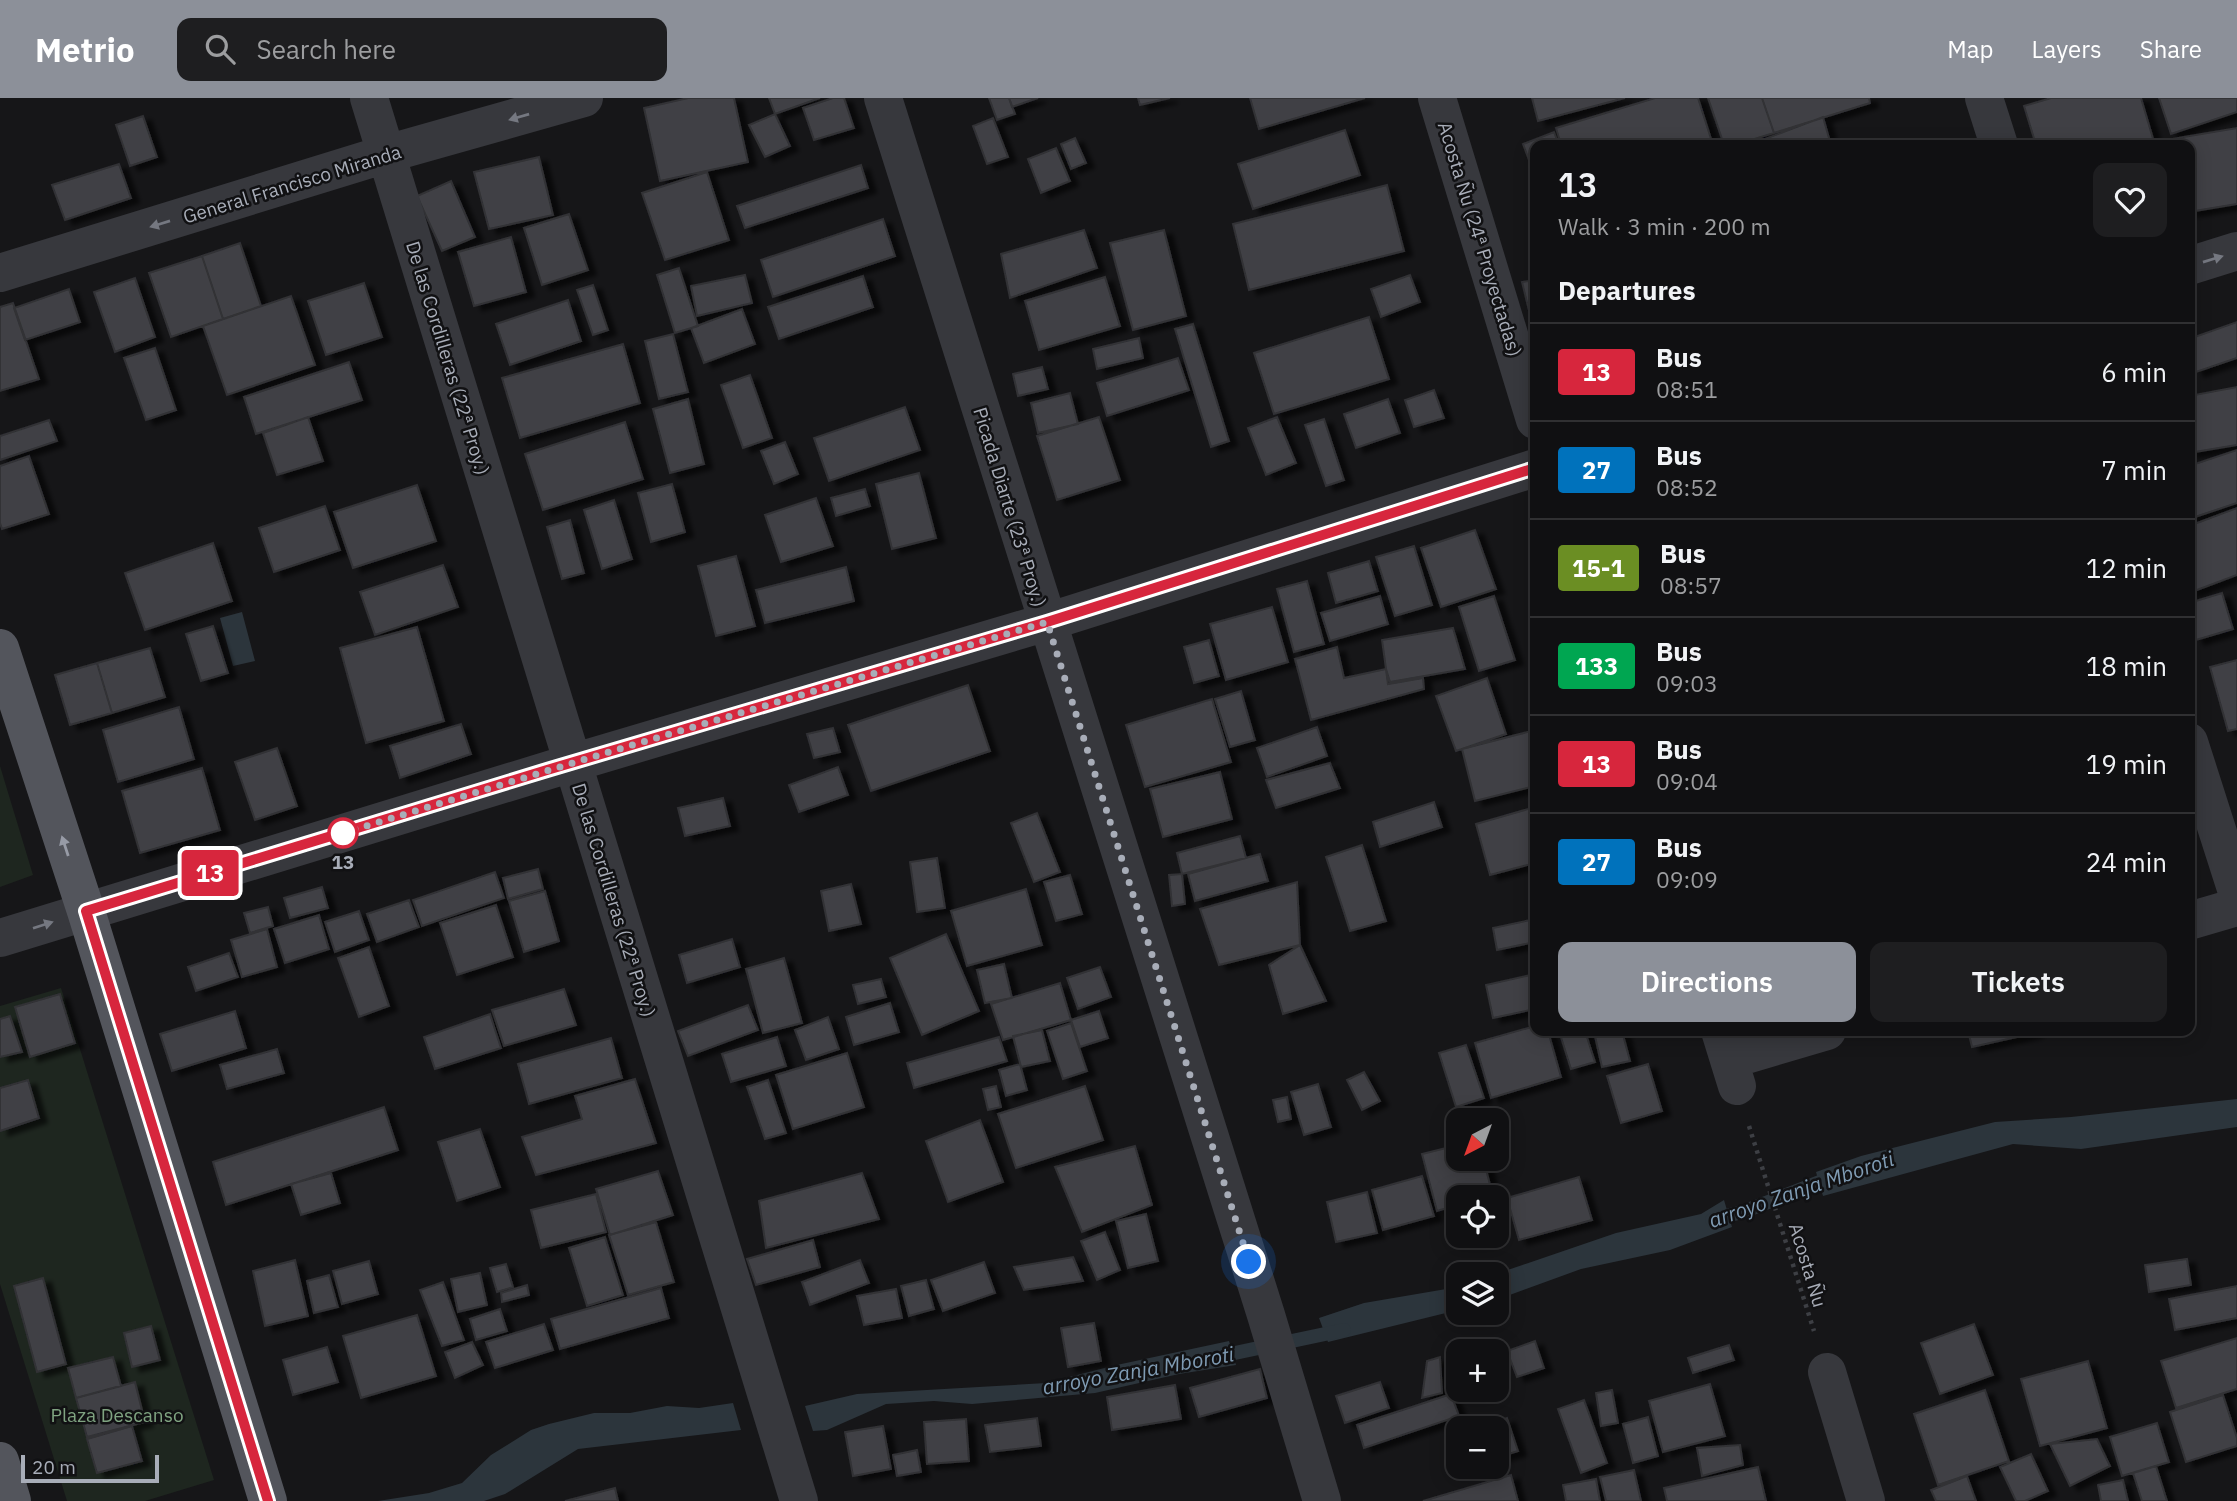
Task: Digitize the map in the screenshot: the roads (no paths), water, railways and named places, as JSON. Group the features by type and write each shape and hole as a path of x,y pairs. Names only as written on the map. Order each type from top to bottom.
{"main road":[{"path":"0,648 86,911 268,1501"},
{"path":"0,1461 12,1501"}],"street":[{"name":"De las Cordilleras (22ª Proy.)","path":"369,98 799,1501"},
{"name":"General Francisco Miranda","path":"0,273 386,154 584,98"},
{"name":"Picada Diarte (23ª Proy.)","path":"883,98 1322,1501"},
{"name":"Acosta Ñu (24ª Proyectadas)","path":"1437,98 1530,404"},
{"path":"1984,98 1997,140"},
{"path":"2195,264 2237,251"},
{"path":"0,938 572,763 1047,622 1530,470"},
{"path":"2195,761 2237,892"},
{"path":"2195,920 2237,907"},
{"path":"1729,1059 1810,1036"},
{"path":"1827,1372 1866,1501"}],"water":[{"path":"242,612 255,661 233,666 220,618"},
{"path":"2237,1099 2237,1127 2081,1149 2013,1144 1823,1196 1816,1172 1861,1156 1995,1122 2071,1117"},
{"path":"1724,1200 1732,1227 1670,1250 1581,1269 1509,1295 1509,1270 1616,1233 1701,1214"},
{"path":"1446,1289 1446,1313 1328,1342 1319,1318 1364,1303"},
{"path":"1229,1341 1236,1365 1179,1374 1095,1393 972,1404 934,1401 886,1404 827,1430 813,1431 805,1406 857,1394 1046,1383"},
{"path":"733,1403 741,1430 578,1449 505,1494 484,1501 378,1501 429,1493 462,1483 491,1455 531,1430 549,1424 594,1413 630,1413 667,1406 699,1408"}],"waterway":[{"name":"arroyo Zanja Mboroti","path":"1712,1220 1745,1211 1835,1176"},
{"name":"arroyo Zanja Mboroti","path":"1216,1357 1344,1330"}],"place":[{"name":"13","path":"343,833"}],"park label":[{"name":"Plaza Descanso","path":"117,1415"}]}
